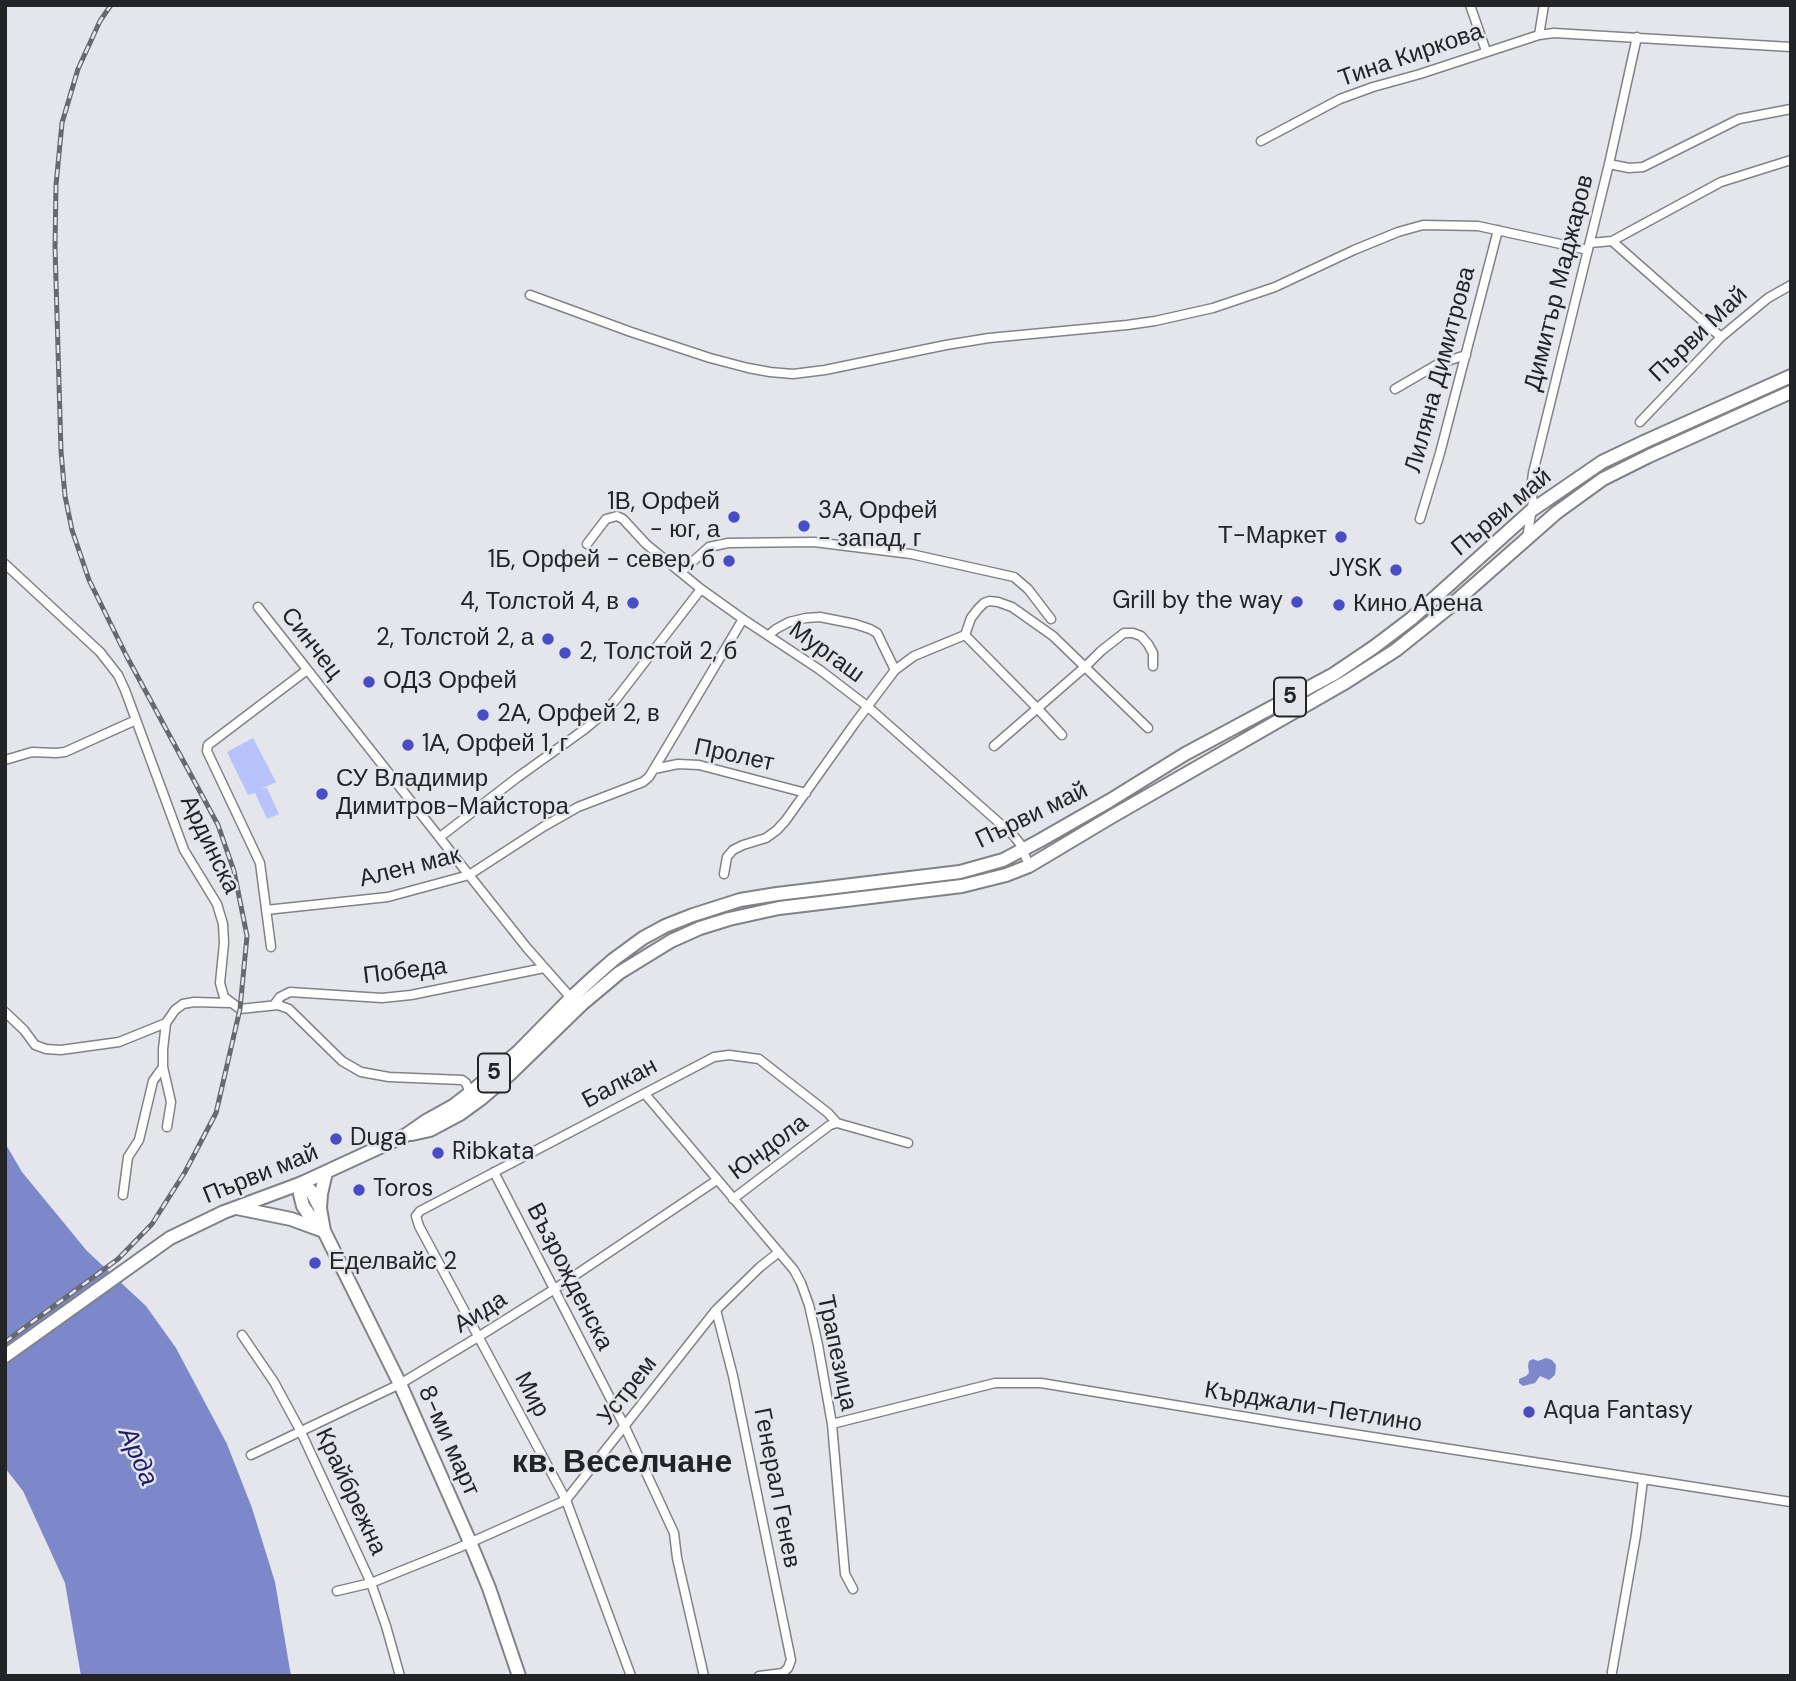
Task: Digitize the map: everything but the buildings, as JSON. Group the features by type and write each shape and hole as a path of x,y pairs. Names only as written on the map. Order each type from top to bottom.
{"main road":[{"name":"Първи май","path":"5,1356 170,1238 233,1208 302,1183 406,1136 430,1130 460,1114 510,1074 612,960 643,938 665,926 740,900 960,872 1003,860 1109,801 1185,754 1335,674 1434,600 1532,510 1602,462 1791,376"},
{"name":"Първи Май","path":"1579,496 1603,479 1649,456 1791,392"},
{"name":"Първи май","path":"406,1136 470,1093 575,1002 634,962 699,928 779,908 962,886 1029,866 1346,682 1396,650 1579,496"},
{"path":"324,1231 320,1208 326,1172"},
{"path":"302,1183 311,1191 320,1208"},
{"path":"302,1183 300,1194 303,1206 324,1231"},
{"path":"233,1208 291,1219 324,1231"},
{"name":"8-ми март","path":"324,1231 400,1384 470,1542 519,1676"}],"street":[{"path":"1470,5 1486,51"},
{"path":"1539,35 1544,5"},
{"name":"Тина Киркова","path":"1261,141 1340,99 1539,35 1554,33 1791,47"},
{"name":"Димитър Маджаров","path":"1527,538 1532,510 1532,473 1609,164 1637,37"},
{"path":"1609,164 1629,168 1643,167 1739,119 1791,109"},
{"path":"530,295 710,358 748,368 793,374 989,338 1155,321 1213,308 1275,287 1354,250 1423,225 1478,226 1589,247 1612,241 1721,182 1791,160"},
{"name":"Лиляна Димитрова","path":"1420,519 1440,453 1498,230"},
{"path":"1612,241 1721,337"},
{"name":"Първи Май","path":"1640,422 1721,337 1768,298 1791,285"},
{"path":"1395,389 1438,364 1466,355"},
{"name":"Мургаш","path":"587,544 606,519 617,516 623,519 646,544 702,589 820,670 867,706 1013,835 1029,866"},
{"path":"681,572 709,547 728,543 814,542 911,554 1014,576 1028,589 1051,619"},
{"name":"Ардинска","path":"5,564 100,652 125,690 184,850 217,904 223,925 224,943 220,983 224,997 230,1003"},
{"path":"440,837 603,714 702,589"},
{"path":"724,874 727,857 733,850 766,838 777,830 895,670 914,656 965,635 978,608 989,601 1012,607 1041,626 1148,728"},
{"name":"Синчец","path":"258,607 469,875 575,1002"},
{"path":"769,635 789,622 806,618 820,617 855,624 877,633 895,670"},
{"name":"Ален мак","path":"266,910 388,897 469,875 578,807 643,782 654,769 743,619"},
{"path":"994,746 1116,638 1133,633 1141,636 1153,653 1153,666"},
{"path":"965,635 1062,735"},
{"path":"271,947 260,863 207,751 208,745 307,670"},
{"path":"5,760 32,752 65,752 136,720"},
{"name":"Пролет","path":"654,769 678,764 699,765 806,793"},
{"name":"Победа","path":"274,1005 280,997 290,992 382,999 544,968"},
{"path":"167,1126 171,1102 163,1067 166,1023 174,1010 183,1004 194,1002 230,1003 240,1009 283,1006 295,1014 342,1061 362,1072 389,1077 462,1080 470,1093"},
{"path":"5,1012 24,1030 34,1045 61,1050 119,1042 166,1023"},
{"name":"Балкан","path":"416,1216 420,1211 714,1057 729,1055 759,1059 837,1123"},
{"path":"123,1195 129,1154 139,1140 153,1081 163,1067"},
{"name":"Трапезица","path":"645,1094 779,1252 797,1277 809,1305 832,1424 845,1573 853,1590"},
{"name":"Юндола","path":"733,1199 830,1125 837,1123 908,1143"},
{"name":"Възрожденска","path":"494,1172 625,1427 674,1533 677,1558 704,1676"},
{"name":"Аида","path":"251,1455 400,1384 553,1290 717,1180"},
{"name":"Мир","path":"416,1216 566,1500 631,1676"},
{"name":"Устрем","path":"337,1591 371,1583 566,1500 716,1310 779,1252"},
{"name":"Генерал Генев","path":"716,1310 733,1376 790,1660 783,1673 759,1676"},
{"name":"Крайбрежна","path":"242,1335 274,1382 300,1430 371,1583 400,1676"},
{"name":"Кърджали-Петлино","path":"832,1424 995,1383 1041,1382 1294,1425 1791,1502"},
{"path":"1612,1672 1643,1480"}],"shaded area":[{"path":"253,738 276,782 261,789 267,788 279,814 267,819 255,793 248,795 227,752"}],"water":[{"name":"Арда","path":"5,1143 22,1172 87,1251 146,1306 176,1348 227,1444 252,1508 275,1582 291,1676 81,1676 65,1583 23,1491 5,1468"},
{"path":"1546,1358 1556,1365 1555,1375 1549,1380 1540,1376 1535,1383 1523,1386 1519,1383 1519,1379 1529,1373 1529,1361"}],"railway":[{"path":"5,1342 118,1259 152,1224 185,1172 216,1113 240,1009 247,936 234,871 218,825 126,655 89,580 72,530 65,496 61,451 55,247 56,185 62,123 78,69 100,21 111,5"}],"place":[{"name":"1В, Орфей - юг, а","path":"734,517"},
{"name":"3А, Орфей - запад, г","path":"804,526"},
{"name":"Т-Маркет","path":"1341,537"},
{"name":"1Б, Орфей - север, б","path":"729,561"},
{"name":"JYSK","path":"1396,570"},
{"name":"Grill by the way","path":"1297,602"},
{"name":"4, Толстой 4, в","path":"633,603"},
{"name":"Кино Арена","path":"1339,605"},
{"name":"2, Толстой 2, а","path":"548,639"},
{"name":"2, Толстой 2, б","path":"565,653"},
{"name":"ОДЗ Орфей","path":"369,682"},
{"name":"2А, Орфей 2, в","path":"483,715"},
{"name":"1А, Орфей 1, г","path":"408,745"},
{"name":"СУ Владимир Димитров-Майстора","path":"322,794"},
{"name":"Duga","path":"336,1139"},
{"name":"Ribkata","path":"438,1153"},
{"name":"Toros","path":"359,1190"},
{"name":"Еделвайс 2","path":"315,1263"},
{"name":"Aqua Fantasy","path":"1529,1412"}],"district":[{"name":"кв. Веселчане","path":"622,1464"}]}
